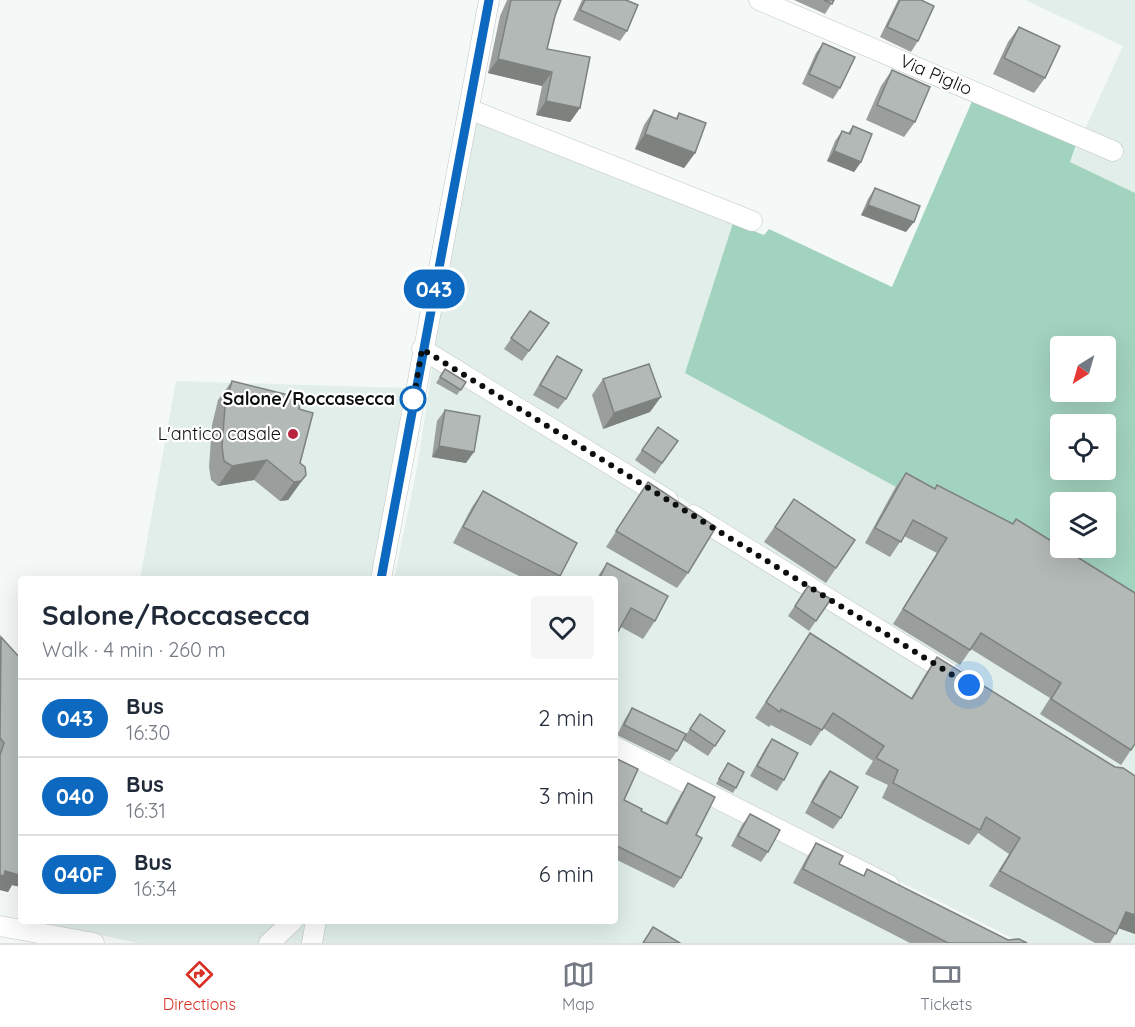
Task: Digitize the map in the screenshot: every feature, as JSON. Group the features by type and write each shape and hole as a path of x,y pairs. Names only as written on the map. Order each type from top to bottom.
{"street":[{"path":"382,576 422,349 489,0"},
{"name":"Via Piglio","path":"759,0 1113,151"},
{"path":"469,109 752,221"},
{"path":"422,349 969,685"},
{"path":"618,749 909,895"},
{"path":"269,943 290,924"},
{"path":"312,943 315,924"},
{"path":"0,926 94,943"}],"shaded area":[{"path":"1025,0 1135,0 1135,193 1070,162 1123,46"},
{"path":"474,118 733,223 790,429 1135,616 1135,943 1022,943 618,741 618,576 395,576 417,468 433,363 720,543 730,528 433,348"},
{"path":"176,381 406,388 372,576 141,576"},
{"path":"618,758 991,943 322,943 325,924 618,924"},
{"path":"49,924 306,924 303,943 138,943"}],"green space":[{"path":"976,92 1079,137 1070,162 1135,193 1135,616 685,373 733,223 764,235 769,229 892,287"}],"building":[{"path":"511,0 561,0 547,49 590,57 580,108 546,101 552,72 498,59"},
{"path":"585,0 626,0 638,5 627,31 580,10"},
{"path":"900,0 921,0 934,6 918,41 887,27"},
{"path":"1019,27 1060,46 1045,78 1004,58"},
{"path":"823,43 855,57 840,88 809,74"},
{"path":"892,70 930,87 915,122 877,105"},
{"path":"654,110 677,119 679,113 706,123 695,153 645,134"},
{"path":"853,126 872,134 861,162 834,151 842,131 850,134"},
{"path":"875,188 920,206 914,222 868,205"},
{"path":"530,311 549,323 529,351 511,338"},
{"path":"557,356 582,370 566,399 540,385"},
{"path":"649,364 661,397 614,413 603,379"},
{"path":"445,369 466,382 461,390 440,377"},
{"path":"232,381 301,398 299,409 313,413 300,463 305,467 306,475 301,481 294,482 267,460 232,466 224,461 222,447 225,406"},
{"path":"445,410 480,416 474,452 439,446"},
{"path":"658,427 678,441 662,463 642,450"},
{"path":"906,473 935,489 937,485 1013,524 1016,519 1050,540 1050,558 1079,558 1135,593 1135,744 1131,750 1051,699 1061,683 981,633 970,650 903,609 947,538 913,520 901,542 875,528"},
{"path":"648,482 716,527 688,573 616,531"},
{"path":"483,491 577,543 560,576 463,527"},
{"path":"794,499 855,540 836,568 775,527"},
{"path":"607,563 668,596 655,621 631,608 618,632 618,576 600,576"},
{"path":"808,586 831,599 816,621 795,606"},
{"path":"810,633 912,699 937,657 1115,767 1123,768 1135,776 1135,915 1126,912 1116,934 1000,871 1020,838 986,817 980,830 893,783 898,770 876,758 884,746 833,713 822,730 781,709 780,712 766,702"},
{"path":"1,637 18,656 18,875 5,871 4,876 0,875 0,755 4,743 0,738"},
{"path":"632,708 686,734 677,751 624,725"},
{"path":"700,714 725,731 715,746 690,729"},
{"path":"772,739 798,753 784,780 757,766"},
{"path":"618,759 638,769 624,800 667,824 688,783 715,797 696,835 702,838 681,878 618,846"},
{"path":"728,763 744,772 736,788 719,779"},
{"path":"830,771 858,787 841,818 812,802"},
{"path":"750,814 780,830 768,852 738,836"},
{"path":"816,843 843,856 839,864 864,876 867,869 1008,940 1019,939 1027,943 948,943 803,869"},
{"path":"653,927 680,943 643,943"}],"bus line":[{"name":"043","path":"382,576 422,349 489,0"}],"place":[{"name":"Salone/Roccasecca","path":"413,399"},
{"name":"L'antico casale","path":"293,434"}],"route":[{"path":"413,399 413,403 422,349 969,685"}]}
